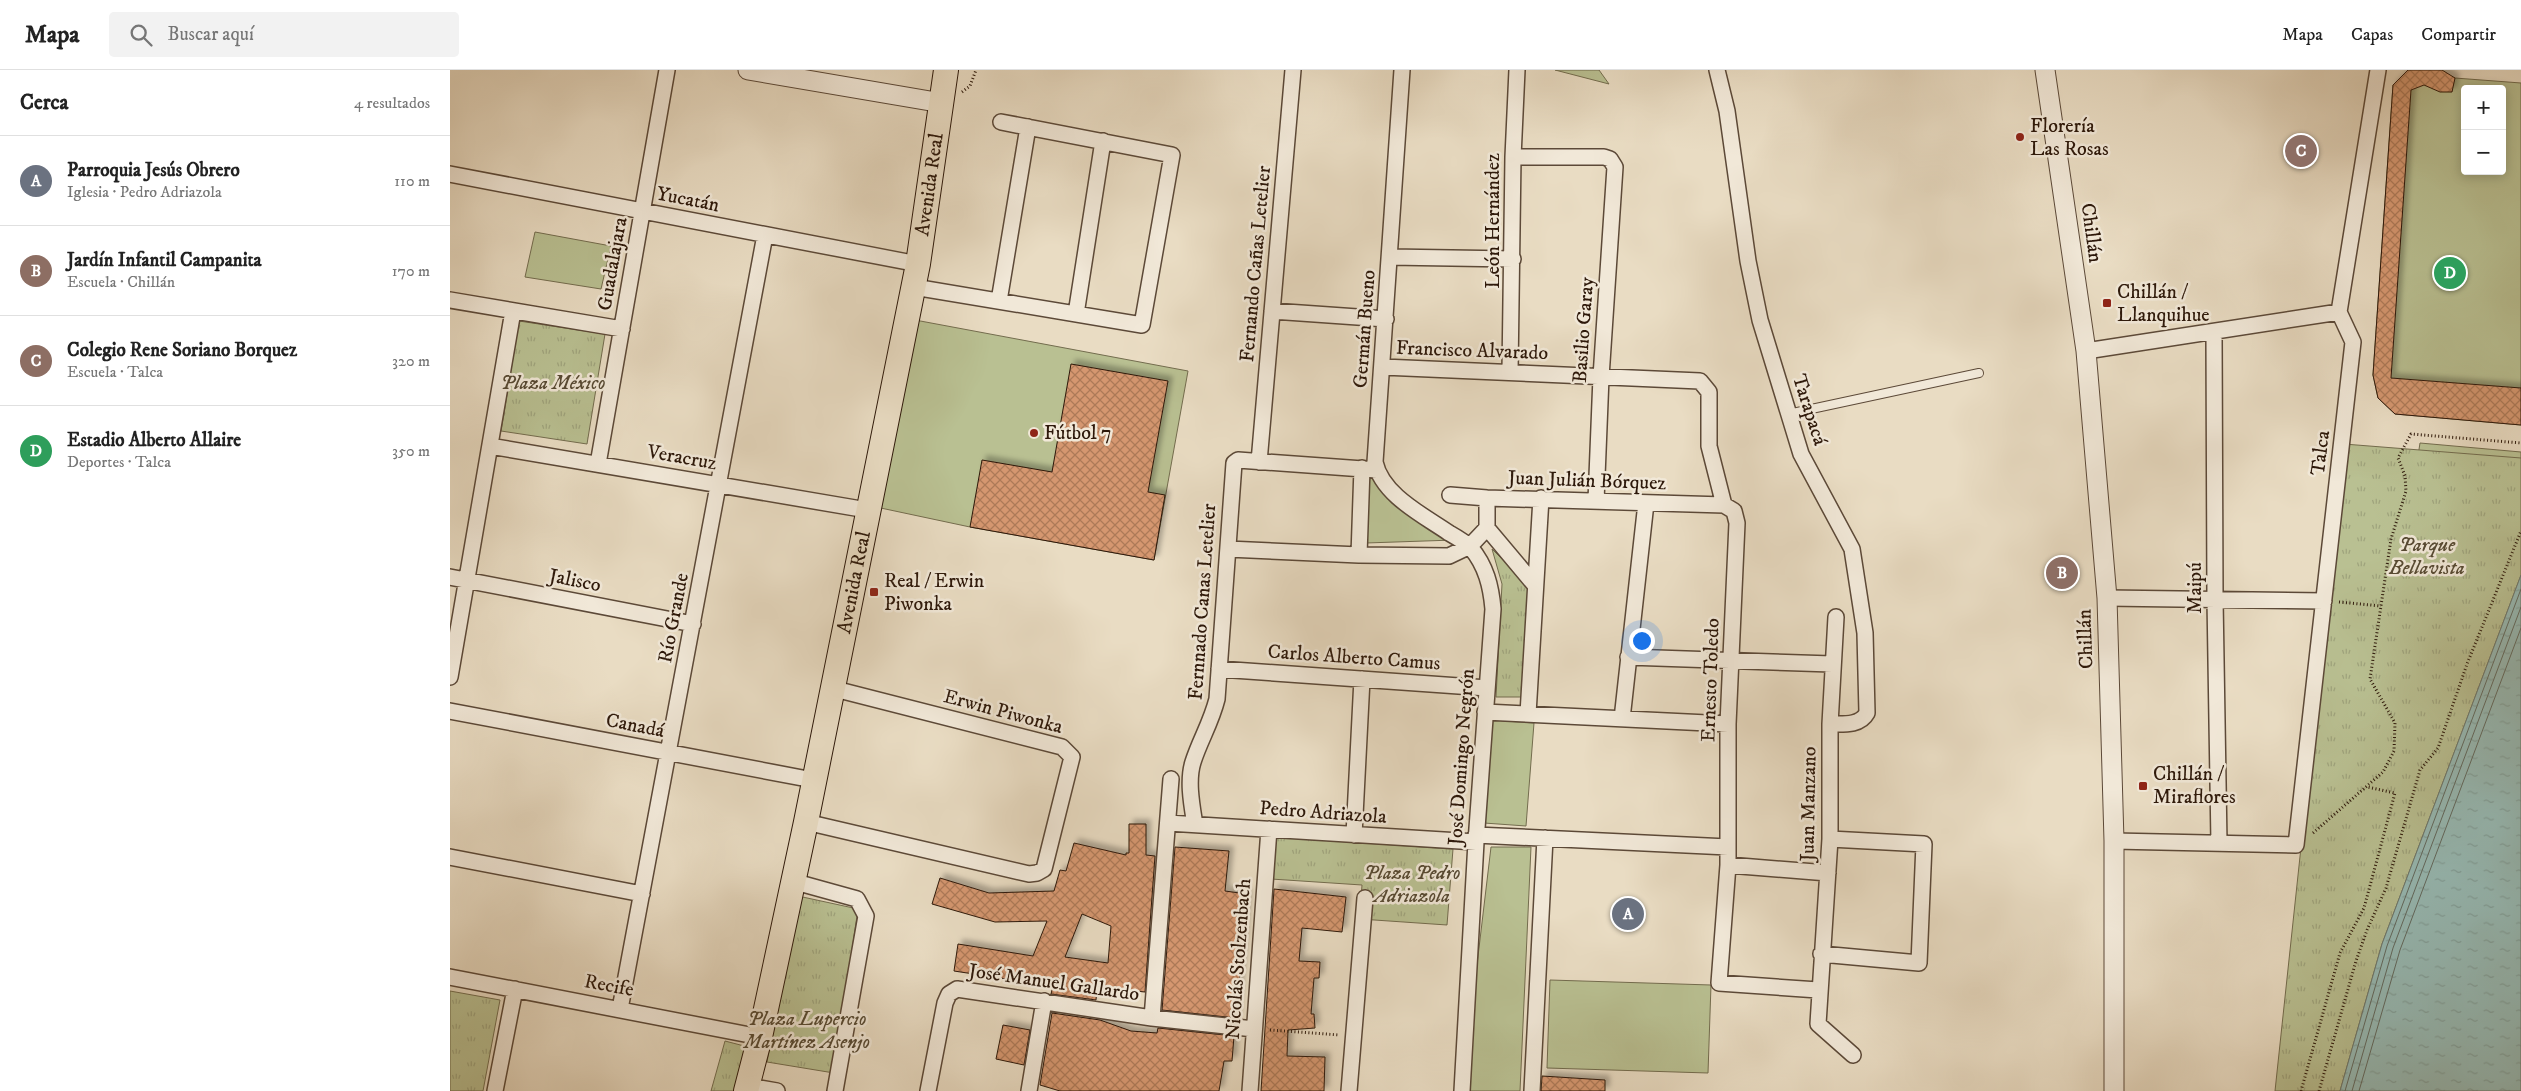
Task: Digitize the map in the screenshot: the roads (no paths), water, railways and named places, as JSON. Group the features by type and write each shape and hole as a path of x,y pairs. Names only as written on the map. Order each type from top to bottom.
{"main road":[{"name":"Avenida Real","path":"747,1088 760,1037 806,822 867,510 914,288 946,70"}],"street":[{"name":"Guadalajara","path":"598,464 666,70"},
{"path":"748,70 942,103"},
{"name":"Fernando Cañas Letelier","path":"1260,462 1293,70"},
{"name":"Germán Bueno","path":"1359,555 1369,469 1375,462 1402,70"},
{"name":"León Hernández","path":"1510,372 1513,157 1517,70"},
{"name":"Tarapacá","path":"1717,70 1727,111 1745,243 1755,294 1788,414 1801,454 1852,549 1865,633 1867,713 1855,722 1830,724"},
{"name":"Chillán","path":"2044,70 2086,351 2107,598 2114,841 2114,1091"},
{"path":"2086,351 2214,333 2339,312 2378,70"},
{"path":"914,288 1142,325 1172,155 1001,122"},
{"path":"999,301 1028,127"},
{"path":"1076,314 1103,142"},
{"name":"Basilio Garay","path":"1513,157 1604,158 1613,162 1616,173 1601,377 1596,501"},
{"name":"Yucatán","path":"450,174 918,264"},
{"name":"Río Grande","path":"620,1009 765,235"},
{"path":"1390,257 1513,259"},
{"path":"450,300 622,329"},
{"path":"450,677 513,311"},
{"path":"1272,311 1386,319"},
{"name":"Talca","path":"2220,843 2296,845 2353,342 2339,312"},
{"name":"Maipú","path":"2214,333 2215,599 2220,843"},
{"name":"Francisco Alvarado","path":"1383,367 1688,379 1700,381 1707,387"},
{"name":"Ernesto Toledo","path":"1707,387 1709,397 1708,446 1724,506 1734,511 1737,523 1728,724 1728,865 1719,984 1818,990"},
{"name":"Veracruz","path":"490,446 867,510"},
{"name":"Fernnado Canas Letelier","path":"1196,825 1192,795 1192,763 1213,715 1219,669 1232,467 1234,462 1238,460 1260,462"},
{"path":"1260,462 1369,469 1396,495 1470,546"},
{"name":"Juan Julián Bórquez","path":"1450,494 1487,498 1541,498 1724,506"},
{"path":"1487,498 1487,528 1534,584"},
{"path":"1528,714 1534,584 1541,498"},
{"path":"1622,719 1646,503"},
{"path":"1228,549 1359,555 1449,556 1470,546 1487,528"},
{"name":"José Domingo Negrón","path":"1462,1091 1476,839 1493,609 1492,594 1481,562 1470,546"},
{"name":"Jalisco","path":"450,577 693,624"},
{"path":"2107,598 2324,601"},
{"name":"Juan Manzano","path":"1836,617 1830,724 1830,839 1818,990 1818,1024 1853,1055"},
{"path":"1628,658 1832,664"},
{"name":"Carlos Alberto Camus","path":"1219,669 1487,688"},
{"path":"1354,835 1362,679"},
{"name":"Erwin Piwonka","path":"806,822 1029,874 1037,874 1044,869 1072,757 1062,747 831,688"},
{"name":"Canadá","path":"450,711 813,780"},
{"path":"1485,712 1728,724"},
{"path":"1152,1018 1172,779"},
{"name":"Pedro Adriazola","path":"1168,823 1354,835 1476,839 1545,838 1728,847"},
{"name":"Nicolás Stolzenbach","path":"1250,1091 1269,829"},
{"path":"1532,1091 1545,838"},
{"path":"1821,954 1919,963 1924,844 1830,839"},
{"path":"2114,841 2220,843"},
{"path":"450,856 642,894"},
{"path":"1728,865 1828,873"},
{"path":"792,881 857,899 866,916 835,1091"},
{"path":"1349,1091 1365,898"},
{"name":"Recife","path":"450,977 760,1037"},
{"path":"495,1091 516,989"},
{"name":"José Manuel Gallardo","path":"928,1091 949,994 957,989 1152,1018 1254,1029"},
{"path":"1030,1091 1044,1001"},
{"path":"747,1088 777,1091"}],"lane":[{"path":"1788,414 1979,373"}],"water":[{"path":"2521,575 2521,1091 2340,1091 2382,944"}],"place":[{"name":"Florería Las Rosas","path":"2020,137"},
{"name":"Colegio Rene Soriano Borquez","path":"2301,151"},
{"name":"Estadio Alberto Allaire","path":"2450,273"},
{"name":"Chillán / Llanquihue","path":"2107,303"},
{"name":"Fútbol 7","path":"1034,433"},
{"name":"Jardín Infantil Campanita","path":"2062,573"},
{"name":"Real / Erwin Piwonka","path":"874,592"},
{"name":"Chillán / Miraflores","path":"2143,786"},
{"name":"Parroquia Jesús Obrero","path":"1628,914"}],"park label":[{"name":"Plaza México","path":"553,383"},
{"name":"Parque Bellavista","path":"2427,556"},
{"name":"Plaza Pedro Adriazola","path":"1412,884"},
{"name":"Plaza Lupercio Martínez Asenjo","path":"807,1030"}]}
